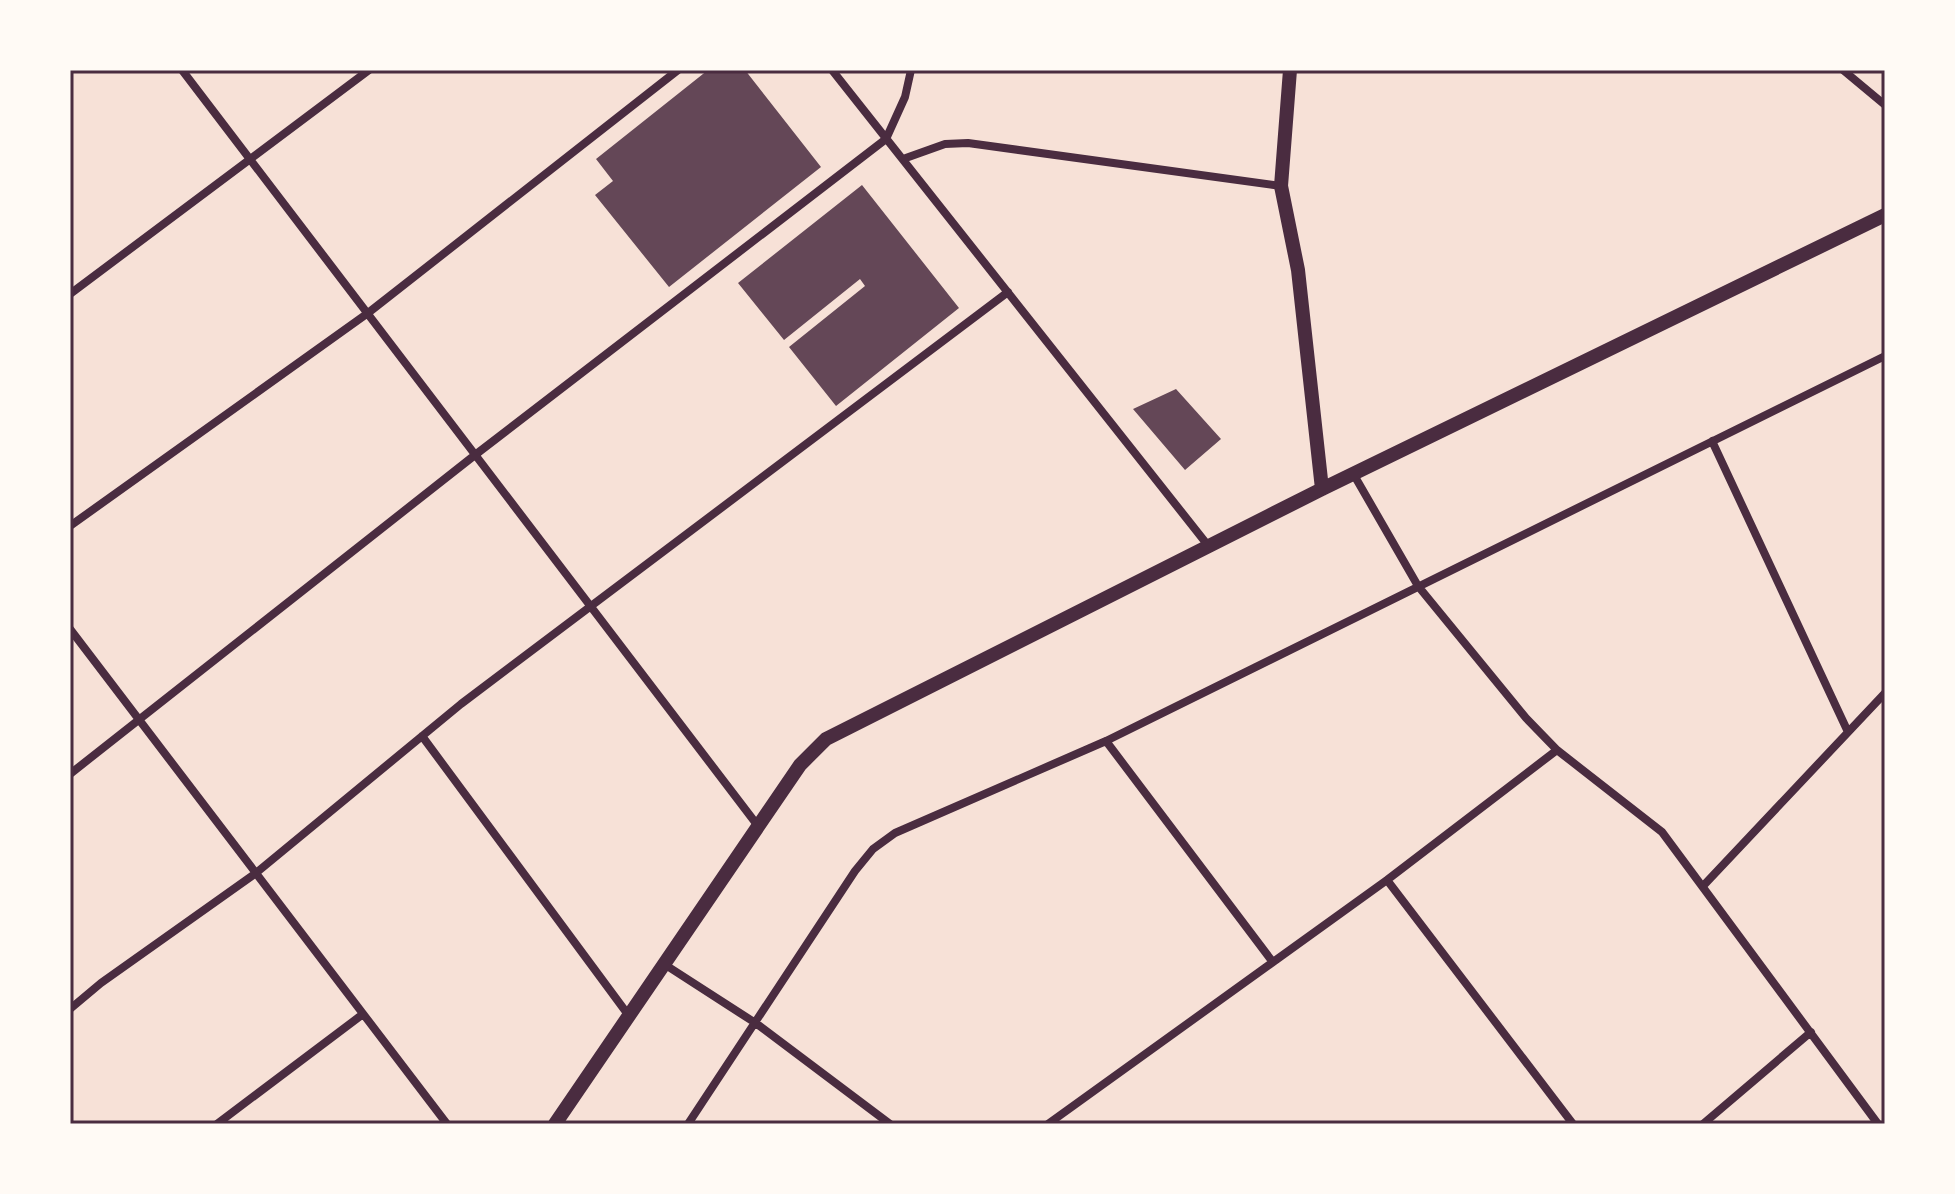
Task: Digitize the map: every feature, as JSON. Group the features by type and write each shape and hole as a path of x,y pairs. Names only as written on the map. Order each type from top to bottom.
{"street":[{"path":"182,70 758,826"},
{"path":"70,294 369,70"},
{"path":"70,526 368,313 678,70"},
{"path":"832,70 1210,548"},
{"path":"70,774 475,455 886,139 905,97 911,70"},
{"path":"1290,70 1281,186 1298,270 1322,489"},
{"path":"1843,70 1885,105"},
{"path":"903,159 945,144 968,143 1281,186"},
{"path":"555,1124 800,765 826,739 1322,489 1885,215"},
{"path":"70,1009 101,983 256,873 422,736 1008,292"},
{"path":"688,1124 873,849 895,833 1106,741 1885,356"},
{"path":"1712,441 1848,732"},
{"path":"1354,475 1418,586 1526,718 1557,750 1642,813 1662,832 1878,1124"},
{"path":"70,629 447,1124"},
{"path":"1704,885 1885,693"},
{"path":"422,736 629,1016"},
{"path":"1106,741 1272,961"},
{"path":"1048,1124 1387,880 1557,750"},
{"path":"1387,880 1573,1124"},
{"path":"664,964 757,1024 890,1124"},
{"path":"221,1123 363,1014"},
{"path":"1703,1124 1811,1032"}],"building":[{"path":"708,70 745,70 821,167 669,287 595,195 613,181 596,159"},
{"path":"862,185 959,308 836,406 789,347 865,286 860,279 784,340 738,283"},
{"path":"1176,389 1221,439 1185,470 1133,409"}]}
